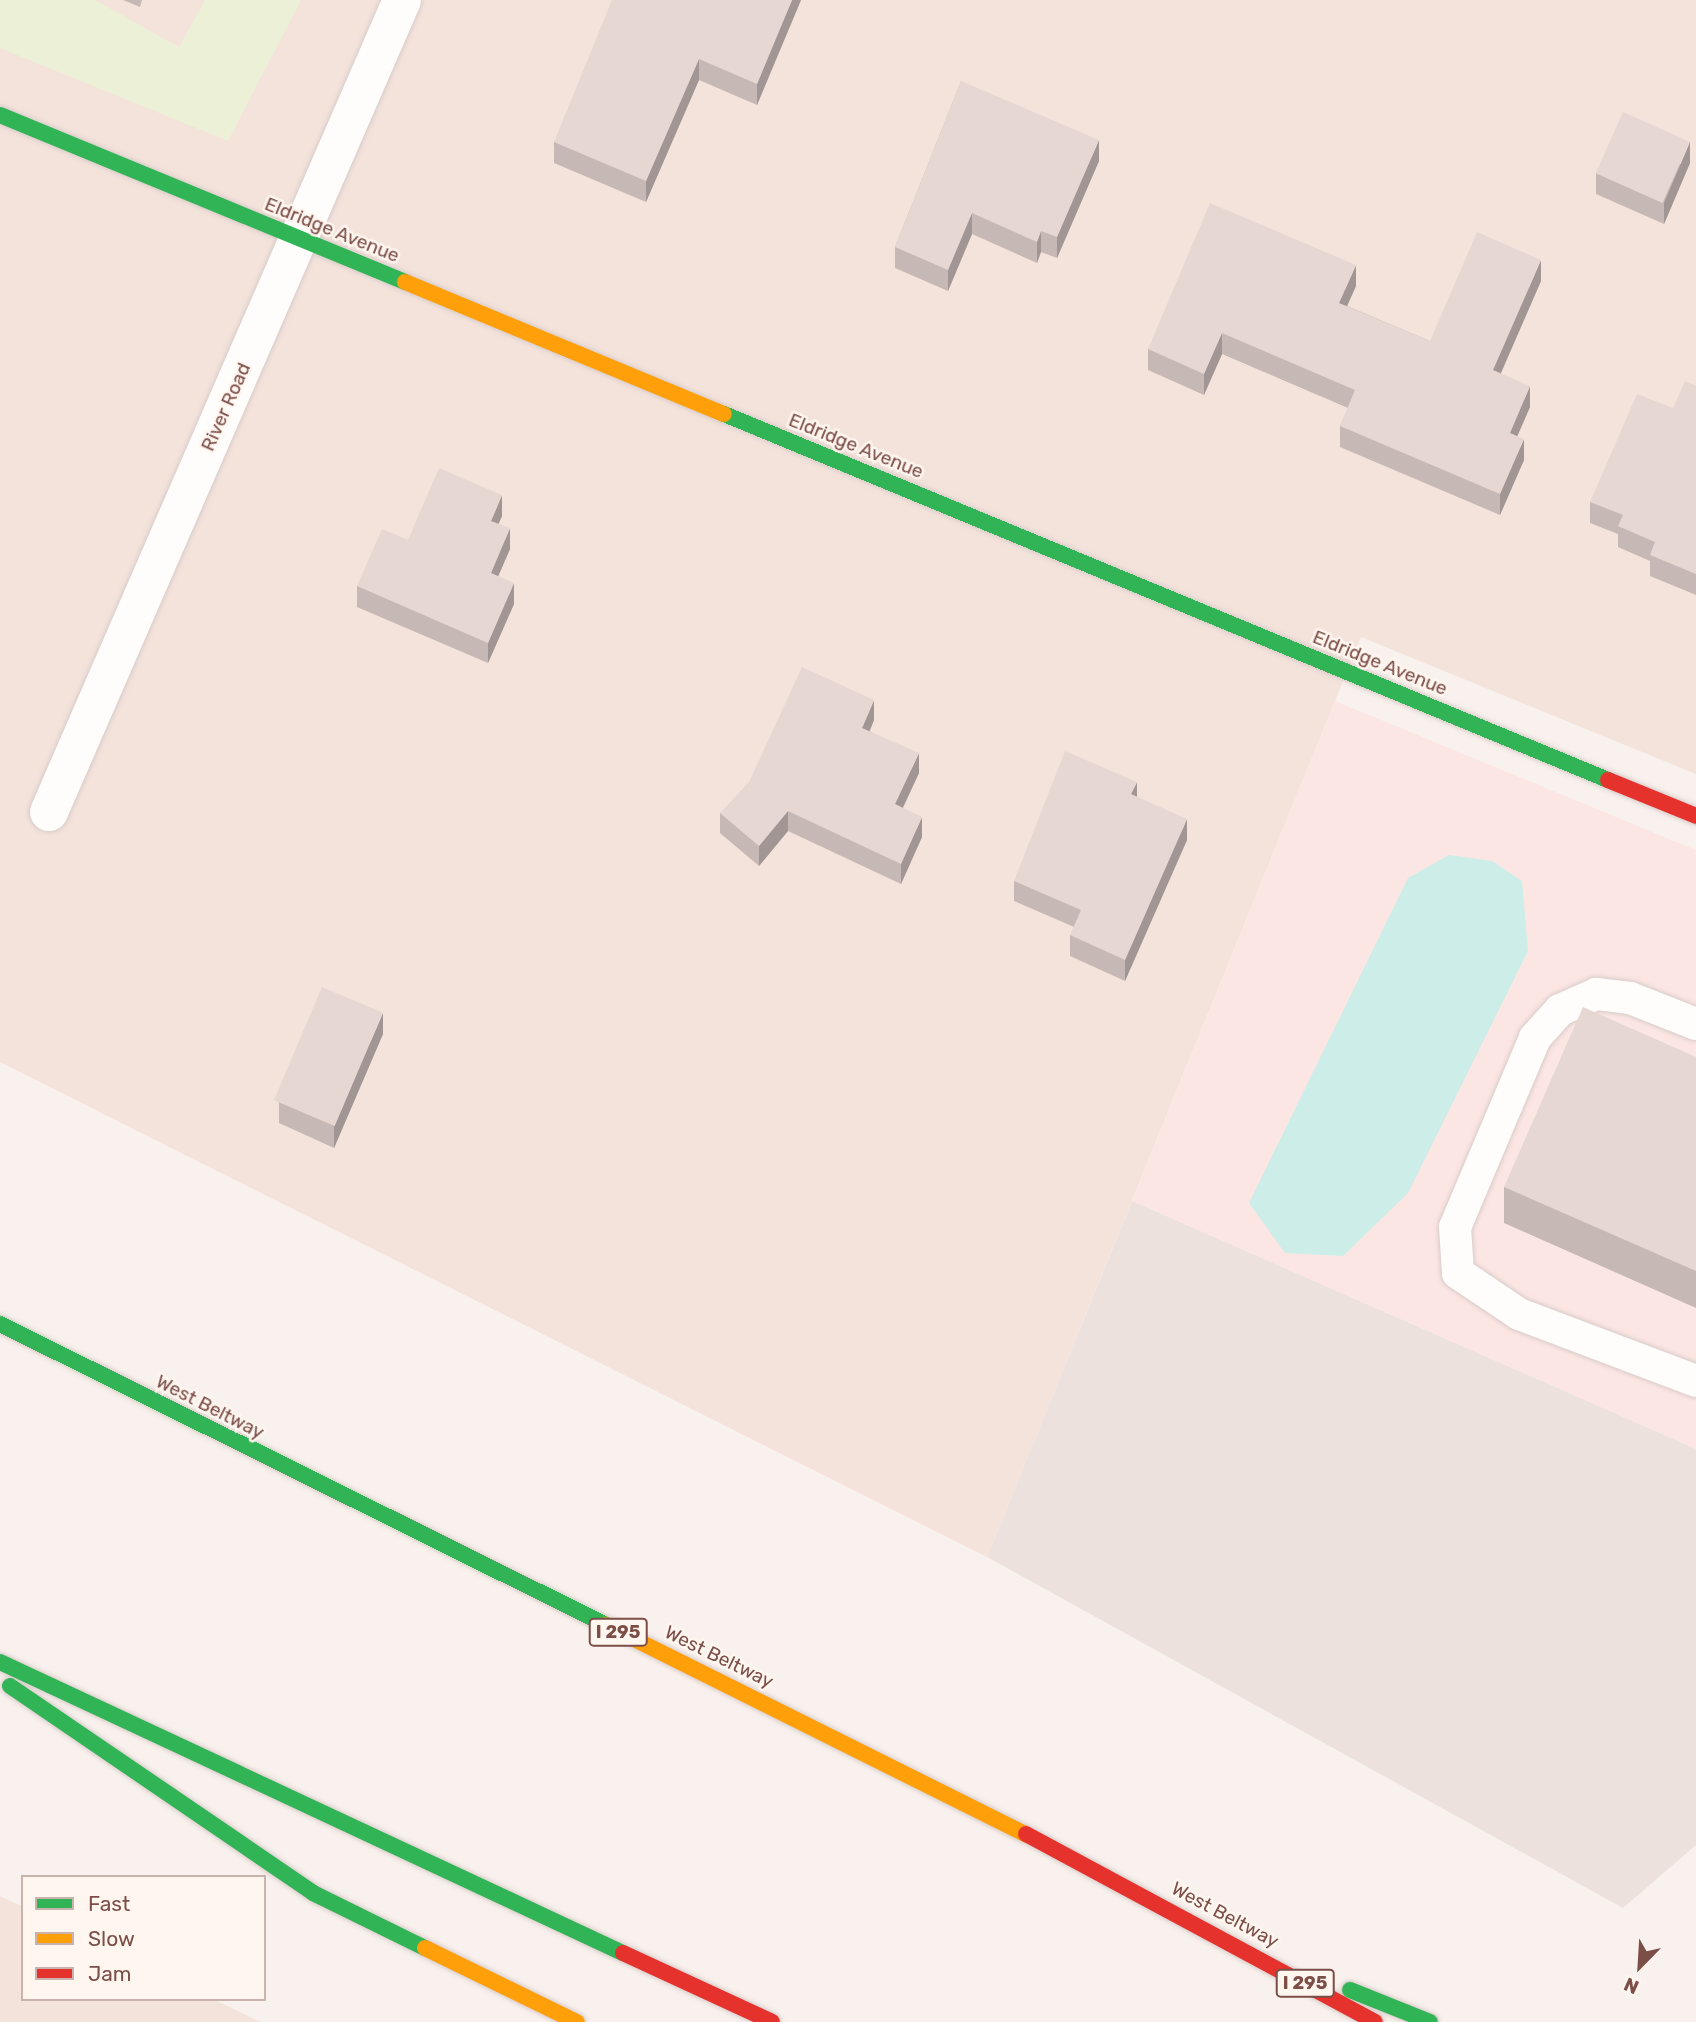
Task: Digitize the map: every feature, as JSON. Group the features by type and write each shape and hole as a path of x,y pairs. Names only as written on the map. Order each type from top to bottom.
{"main road":[{"name":"Eldridge Avenue","path":"0,115 1696,816"},
{"name":"West Beltway","path":"0,1324 363,1508 928,1781 1234,1943 1375,2022"},
{"path":"0,1662 772,2022"},
{"path":"0,1679 313,1893 577,2022"},
{"path":"1234,1943 1430,2022"}],"street":[{"name":"River Road","path":"49,812 402,0"}],"lane":[{"path":"1696,1024 1630,998 1596,994 1560,1010 1535,1038 1455,1227 1458,1273 1519,1314 1696,1381"}],"shaded area":[{"path":"0,0 1696,0 1696,774 1361,637 987,1557 0,1062"},
{"path":"1335,701 1696,850 1696,1449 1132,1201"},
{"path":"1132,1201 1696,1449 1696,1845 1623,1908 987,1557"},
{"path":"0,1896 21,1906 21,2001 217,2001 260,2022 0,2022"}],"green space":[{"path":"0,0 95,0 179,47 205,0 301,0 228,141 0,48"}],"water":[{"path":"1449,855 1492,861 1522,881 1528,951 1408,1193 1343,1256 1285,1253 1249,1203 1408,878"}],"building":[{"path":"612,0 792,0 757,84 699,59 646,181 554,142"},
{"path":"961,81 1099,140 1057,237 1041,231 1037,242 972,213 948,270 895,247"},
{"path":"1623,112 1690,142 1662,203 1596,173"},
{"path":"1210,203 1356,265 1339,303 1430,341 1477,232 1541,260 1493,370 1530,386 1510,433 1524,439 1500,494 1340,426 1355,390 1222,333 1204,374 1148,349"},
{"path":"1685,381 1696,386 1696,574 1650,555 1655,542 1618,526 1623,515 1590,502 1637,394 1673,408"},
{"path":"439,468 502,495 491,521 510,528 491,573 514,583 488,643 357,586 382,529 408,540"},
{"path":"802,667 874,700 862,728 919,753 895,804 922,817 901,864 788,811 759,846 720,813 749,782"},
{"path":"1065,751 1137,782 1131,794 1187,819 1125,960 1070,935 1081,910 1014,881"},
{"path":"322,987 383,1013 335,1126 274,1100"},
{"path":"1583,1007 1696,1057 1696,1271 1504,1187"}],"traffic: fast":[{"path":"0,115 405,282"},
{"path":"724,414 1608,780"},
{"path":"0,1324 606,1625"},
{"path":"0,1662 623,1953"},
{"path":"10,1686 313,1893 425,1948"},
{"path":"1350,1990 1430,2022"}],"traffic: slow":[{"path":"405,282 724,414"},
{"path":"606,1625 1026,1834"},
{"path":"425,1948 577,2022"}],"traffic: jam":[{"path":"1608,780 1696,816"},
{"path":"1026,1834 1375,2022"},
{"path":"623,1953 772,2022"}]}
